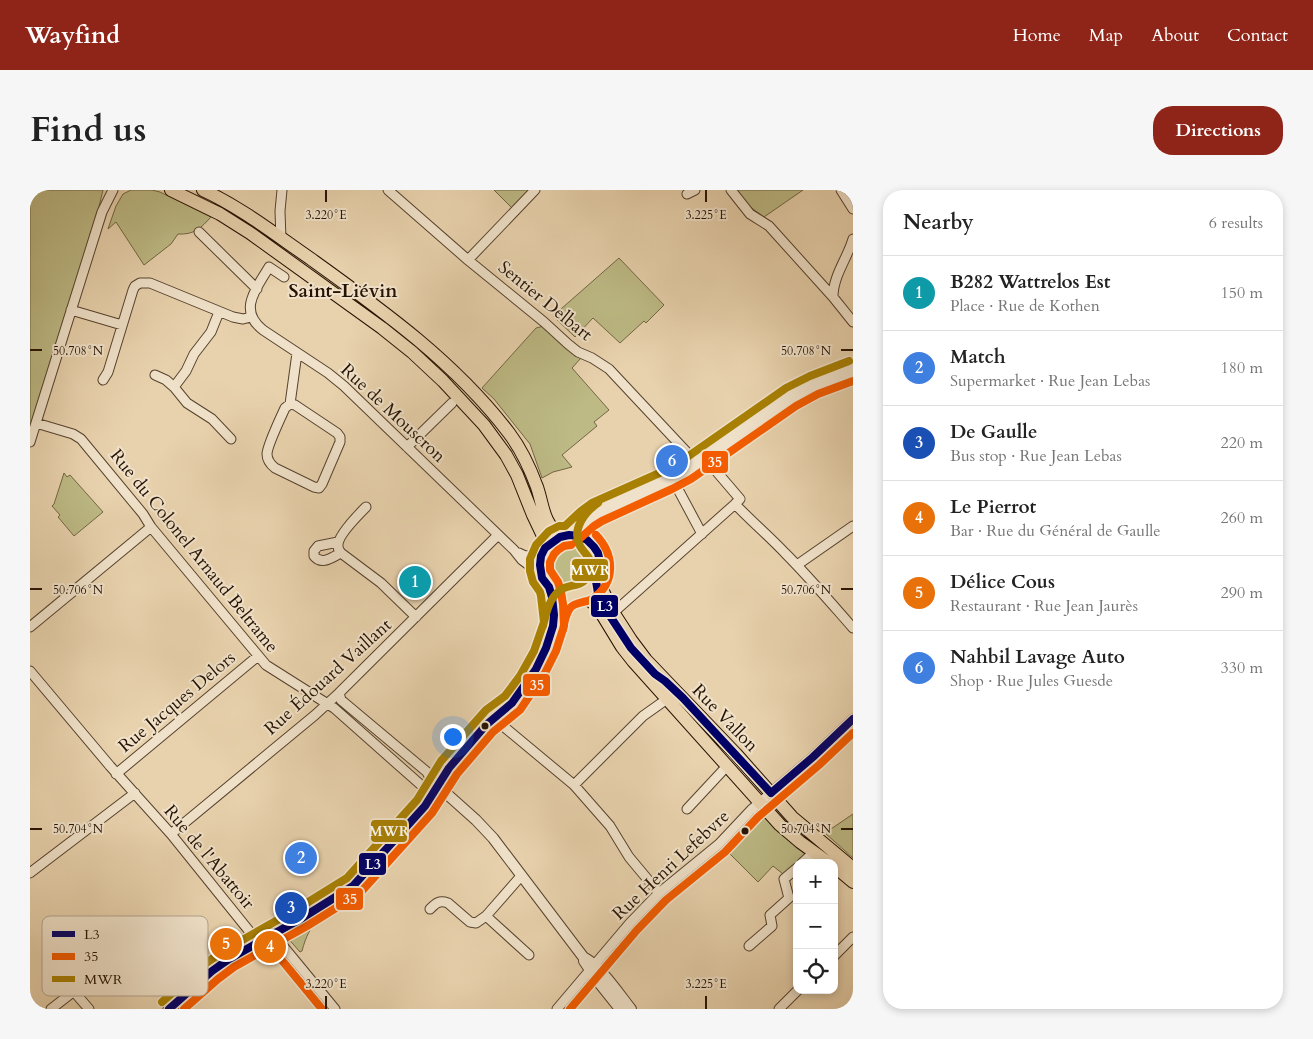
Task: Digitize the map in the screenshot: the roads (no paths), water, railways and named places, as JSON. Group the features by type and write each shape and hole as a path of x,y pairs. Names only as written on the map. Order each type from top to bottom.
{"main road":[{"path":"171,190 220,214 250,233 382,328 412,352 443,381 484,425 517,474 543,536 544,551 540,565 543,579 549,587 558,593 574,595"},
{"path":"203,190 262,224 282,238 406,329 438,358 480,399 519,449 535,480 548,523 565,536 579,536 589,542 599,555 601,565 600,572 592,587 585,592 566,597 562,601 539,663 517,696 448,777 434,789 346,884 271,932 256,939 208,975"},
{"path":"544,551 552,542 565,536 593,515 672,478 701,460 791,397 814,385 853,370"},
{"path":"589,542 588,532 593,521 610,507"},
{"name":"Rue Vallon","path":"600,572 602,589 614,613 631,640 652,667 736,754 792,816 853,868"},
{"path":"549,587 553,600 554,623"},
{"name":"Rue Vallon","path":"574,595 589,600 597,606 625,651 760,803 785,830 824,859"},
{"path":"838,869 853,882"},
{"path":"169,1009 184,996"}],"street":[{"path":"30,442 102,212 106,190"},
{"path":"102,212 113,190"},
{"path":"282,190 280,211 282,238"},
{"name":"Sentier Delbart","path":"388,190 574,349 609,368 740,499 735,504"},
{"path":"468,260 535,190"},
{"path":"731,190 746,210 769,226 853,322"},
{"path":"840,190 853,209"},
{"path":"262,224 273,220 280,211"},
{"path":"199,232 257,289"},
{"path":"833,297 835,280 849,253 853,239"},
{"path":"103,380 108,372 134,288 137,284 143,282 150,283 238,318 251,317 250,302 269,267 284,277"},
{"path":"71,310 122,325"},
{"path":"174,388 186,371 194,354 208,336 219,312"},
{"name":"Rue de Mouscron","path":"251,317 258,326 328,373 344,386 514,550 522,560 541,574"},
{"path":"290,404 295,405 312,416 340,437 340,442 319,488 274,468 267,458 268,449 285,408 290,404 297,352"},
{"path":"156,375 166,380 188,403 212,419 231,439"},
{"path":"407,447 452,403"},
{"name":"Rue du Colonel Arnaud Beltrame","path":"36,423 73,434 81,439 143,514 151,527 269,668 328,703 374,743 434,789"},
{"path":"672,478 702,534"},
{"path":"614,613 735,504 750,521 797,565 853,628"},
{"path":"366,507 356,517 338,542 338,548 341,553 381,583 416,617"},
{"path":"797,565 853,526"},
{"path":"30,627 151,527"},
{"name":"Rue Édouard Vaillant","path":"171,834 339,693 498,535"},
{"path":"338,542 318,546 314,551 314,556 322,561 341,553"},
{"path":"514,550 528,557 544,551"},
{"name":"Rue Jacques Delors","path":"116,774 258,656"},
{"name":"Rue de l'Abattoir","path":"30,671 116,774 171,834 256,939"},
{"path":"339,693 341,700 427,772 434,789 483,827 584,958 586,958 620,1009"},
{"path":"574,786 642,716 667,699"},
{"name":"Rue Henri Lefebvre","path":"557,1009 630,923 659,893 718,844 760,803 853,719"},
{"path":"496,721 574,786 610,826 629,857 659,893"},
{"path":"374,743 383,734"},
{"path":"687,810 728,766"},
{"path":"30,873 135,793"},
{"path":"806,859 814,852"},
{"path":"749,946 772,926 770,915 789,898 784,879 793,871"},
{"path":"430,909 439,902 448,902 470,922 476,922 486,916 521,876"},
{"path":"486,916 529,955"},
{"path":"271,932 335,1009"},
{"path":"838,952 853,937"},
{"path":"592,968 631,1009"},
{"path":"779,1009 794,994"},
{"path":"51,1009 68,996"},
{"path":"77,996 89,1009"}],"place":[{"name":"Nahbil Lavage Auto","path":"672,461"},
{"name":"B282 Wattrelos Est","path":"415,582"},
{"name":"Match","path":"301,858"},
{"name":"De Gaulle","path":"291,908"},
{"name":"Délice Cous","path":"226,944"},
{"name":"Le Pierrot","path":"270,947"}],"district":[{"name":"Saint-Liévin","path":"343,291"}]}
